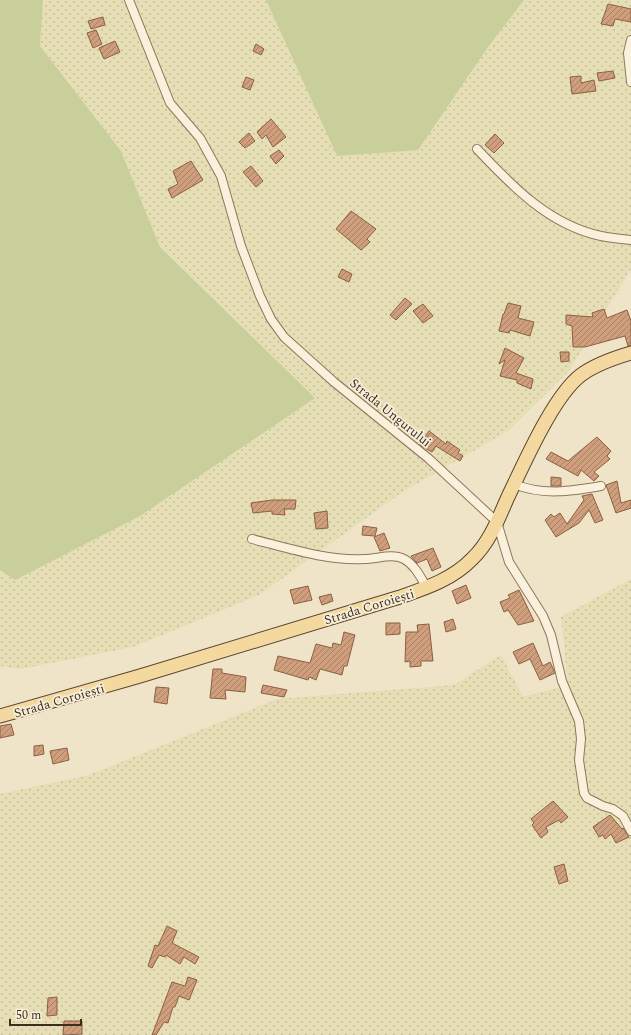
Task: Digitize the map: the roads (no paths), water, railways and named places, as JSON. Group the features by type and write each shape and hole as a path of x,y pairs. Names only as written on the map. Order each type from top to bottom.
{"main road":[{"name":"Strada Coroiești","path":"0,716 140,676 427,588 449,577 472,560 488,539 514,484 552,411 565,391 581,376 593,368 631,352"}],"street":[{"name":"Strada Ungurului","path":"129,0 170,103 200,138 221,176 253,278 271,319 284,337 334,382 499,517"},
{"path":"631,40 628,53 631,82"},
{"path":"477,149 511,186 540,208 570,225 600,236 631,240"},
{"path":"514,484 530,490 546,492 572,491 602,486"},
{"path":"499,517 509,562 543,616 551,635 562,681 579,721 581,739 579,760 584,793 587,798 613,809 623,816 631,830"},
{"path":"252,539 296,550 335,557 363,560 394,556 404,559 416,570 427,588"}]}
